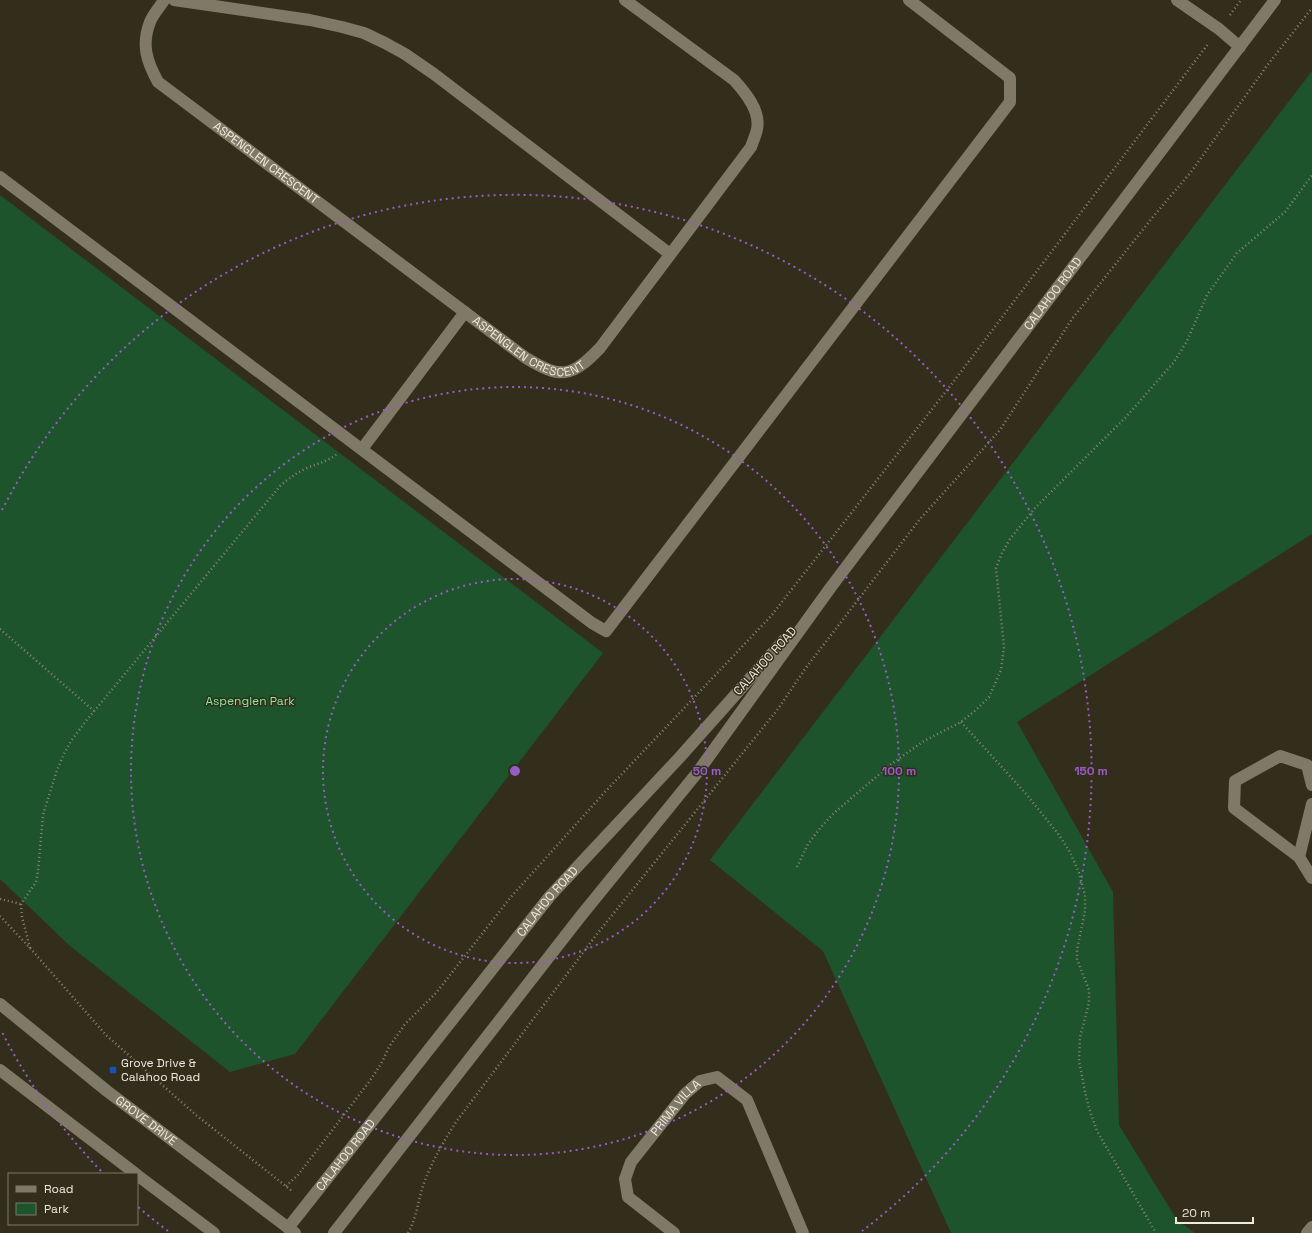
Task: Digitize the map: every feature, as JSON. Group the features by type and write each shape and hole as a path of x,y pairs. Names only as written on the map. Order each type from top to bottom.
{"street":[{"name":"ASPENGLEN CRESCENT","path":"164,0 151,21 146,35 145,51 149,67 158,82 526,358 543,368 557,372 572,371 585,363 600,348 751,147 757,127 755,110 746,93 734,80 625,0"},
{"path":"174,0 310,20 364,34 385,43 405,54 434,74 670,254"},
{"path":"0,177 592,623 606,631 1010,102 1010,78 909,0"},
{"path":"1178,0 1240,47"},
{"name":"CALAHOO ROAD","path":"334,1233 580,917 697,773 831,587 1275,0"},
{"path":"362,449 465,312"},
{"name":"CALAHOO ROAD","path":"289,1231 550,896 680,757 831,587"},
{"path":"1312,785 1306,765 1280,756 1235,781 1234,808 1299,857 1312,878"},
{"path":"1299,857 1312,804"},
{"name":"GROVE DRIVE","path":"0,1004 108,1091 289,1231"},
{"path":"0,1070 135,1173"},
{"name":"PRIMA VILLA","path":"674,1233 628,1197 625,1179 631,1162 685,1094 700,1081 717,1077 747,1100 803,1233"},
{"path":"138,1176 214,1233"},
{"path":"1307,1233 1312,1227"}],"path":[{"path":"0,916 106,1035 196,1115 286,1186 298,1175 369,1082 381,1064 389,1047 405,1024 436,993 510,898 604,793 771,616 954,381 1241,0"},
{"path":"408,1233 414,1224 424,1183 439,1151 456,1122 597,934 778,709 805,669 920,519 1000,430 1072,319 1152,218 1191,172 1266,67 1312,8"},
{"path":"798,867 808,844 834,813 890,765 924,741 961,722 989,697 1001,670 1004,647 996,568 1010,539 1035,508 1126,418 1174,362 1187,341 1207,295 1237,253 1285,212 1312,175"},
{"path":"30,948 22,917 21,904 36,882 43,815 57,770 71,741 94,711 280,486 291,476 329,460 350,440"},
{"path":"0,629 94,711"},
{"path":"961,722 1027,795 1050,824 1070,852 1079,873 1085,895 1077,959 1089,990 1090,1003 1080,1038 1079,1053 1079,1061 1086,1097 1097,1131 1156,1233"},
{"path":"0,899 21,904"}],"green space":[{"path":"1312,71 1312,534 1017,722 1113,892 1119,1125 1177,1220 1195,1233 951,1233 823,951 710,860"},
{"name":"Aspenglen Park","path":"0,195 603,653 295,1054 230,1072 70,946 0,879"}],"place":[{"name":"Grove Drive & Calahoo Road","path":"113,1070"}]}
